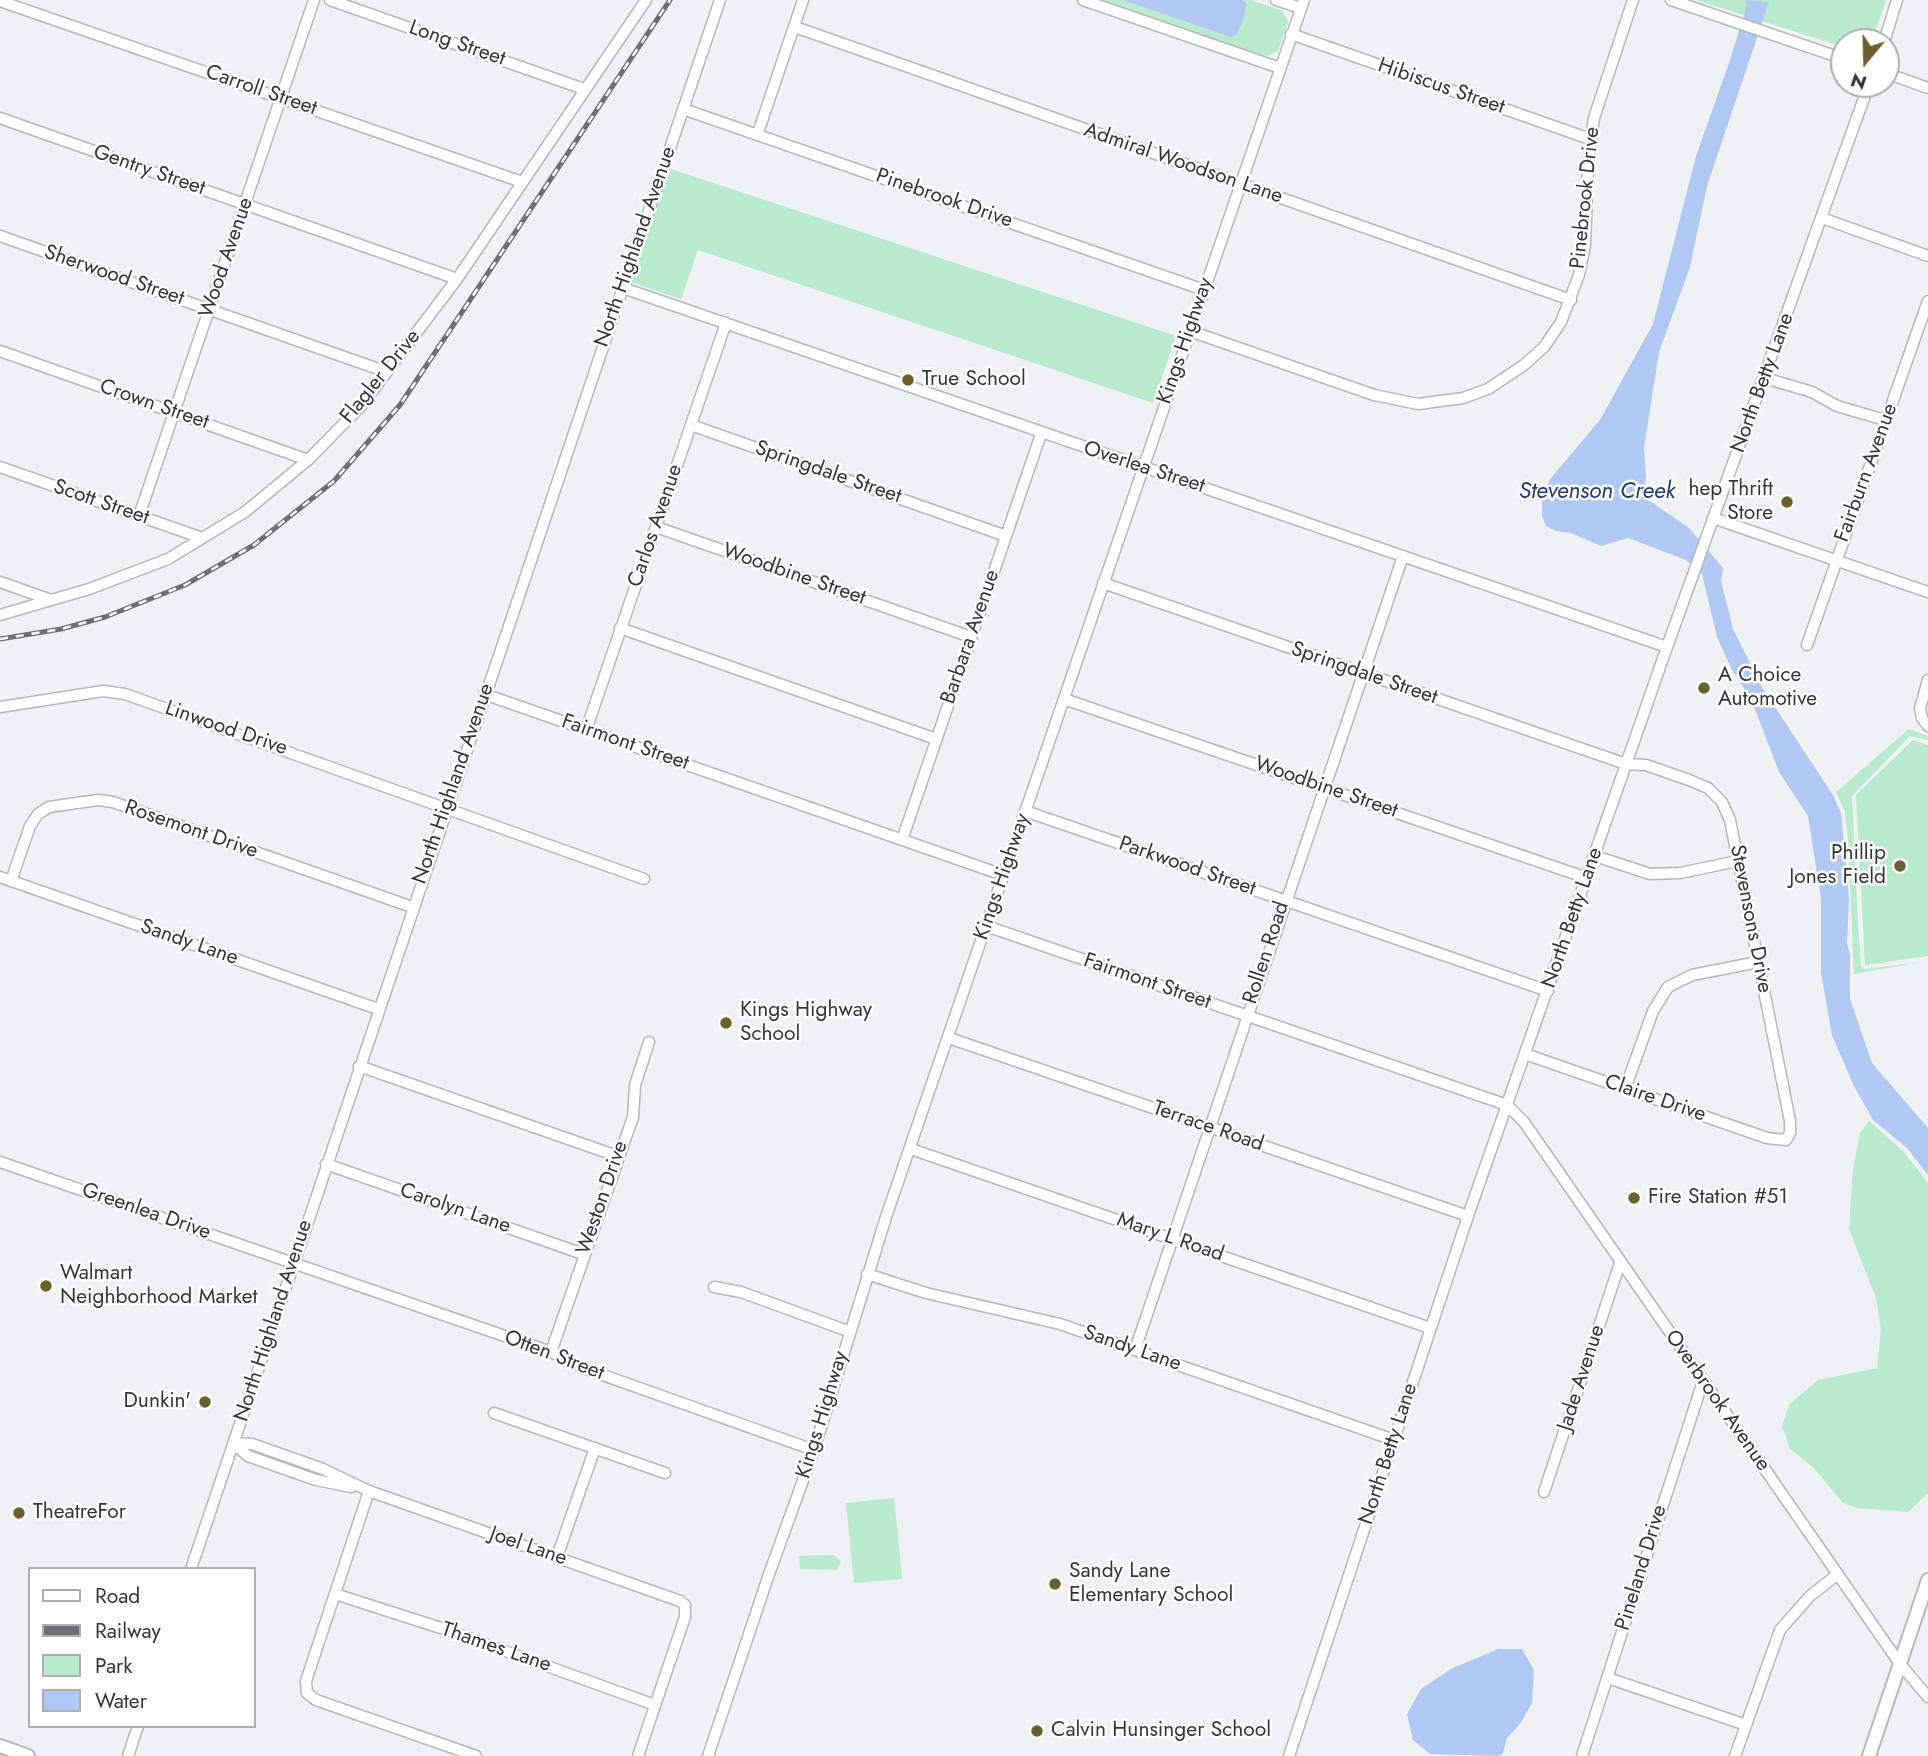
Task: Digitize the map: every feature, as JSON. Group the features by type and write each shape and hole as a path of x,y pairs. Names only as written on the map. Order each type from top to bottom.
{"main road":[{"path":"1869,1756 1928,1580"},
{"path":"0,1746 28,1756"}],"street":[{"name":"Wood Avenue","path":"139,516 314,0"},
{"name":"Long Street","path":"330,0 584,89"},
{"name":"Flagler Drive","path":"0,615 143,569 245,512 308,460 361,406 457,279 646,0"},
{"name":"North Highland Avenue","path":"192,1567 446,806 720,0"},
{"path":"758,133 803,0"},
{"path":"1083,0 1280,68"},
{"path":"1276,0 1302,4"},
{"name":"Pinebrook Drive","path":"1189,331 1374,395 1418,404 1463,398 1506,378 1544,347 1561,322 1571,300 1585,244 1590,139 1601,91 1633,0"},
{"path":"1671,0 1830,54"},
{"path":"1888,28 1897,0"},
{"name":"Carroll Street","path":"0,1 522,182"},
{"name":"Kings Highway","path":"708,1756 814,1450 867,1274 1302,4"},
{"name":"Admiral Woodson Lane","path":"794,27 1571,300"},
{"name":"Hibiscus Street","path":"1292,34 1590,139"},
{"path":"1900,78 1927,87"},
{"name":"North Betty Lane","path":"1289,1756 1468,1216 1685,595 1864,98"},
{"name":"Pinebrook Drive","path":"683,108 1205,290"},
{"name":"Gentry Street","path":"0,118 457,279"},
{"path":"1822,218 1928,256"},
{"name":"Sherwood Street","path":"0,236 387,372"},
{"name":"Overlea Street","path":"622,288 1667,647"},
{"name":"Fairburn Avenue","path":"1807,645 1928,301"},
{"name":"Carlos Avenue","path":"586,730 726,323"},
{"name":"Crown Street","path":"0,351 308,460"},
{"path":"1765,378 1812,392 1837,406 1885,420"},
{"name":"Springdale Street","path":"691,425 1006,536"},
{"name":"Barbara Avenue","path":"902,840 1041,434"},
{"name":"Scott Street","path":"0,467 202,538"},
{"path":"1713,518 1928,592"},
{"name":"Woodbine Street","path":"656,527 971,637"},
{"name":"Rollen Road","path":"1135,1350 1284,901 1403,556"},
{"path":"0,582 52,600"},
{"name":"Springdale Street","path":"1103,583 1626,764"},
{"path":"620,628 936,739"},
{"path":"1925,722 1920,708 1928,680"},
{"name":"Linwood Drive","path":"0,707 103,691 125,694 645,879"},
{"name":"Fairmont Street","path":"484,694 1003,875"},
{"name":"Woodbine Street","path":"1064,699 1587,878"},
{"name":"Stevensons Drive","path":"1626,764 1646,765 1708,788 1722,802 1730,820 1790,1121 1790,1133 1786,1140"},
{"name":"Rosemont Drive","path":"11,881 30,825 38,814 49,807 98,800 113,802 412,907"},
{"name":"Parkwood Street","path":"1025,811 1548,991"},
{"path":"1595,856 1650,874 1680,873 1738,861"},
{"name":"Sandy Lane","path":"0,877 378,1009"},
{"name":"Fairmont Street","path":"986,926 1507,1105"},
{"path":"1625,1089 1653,1011 1668,987 1692,975 1758,962"},
{"name":"Terrace Road","path":"949,1038 1468,1216"},
{"name":"Weston Drive","path":"551,1352 617,1156 633,1117 635,1085 649,1042"},
{"name":"Claire Drive","path":"1525,1054 1767,1138 1786,1140"},
{"path":"359,1066 617,1156"},
{"name":"Overbrook Avenue","path":"1507,1105 1524,1122 1900,1664 1928,1697"},
{"name":"Mary L Road","path":"911,1149 1430,1328"},
{"name":"Greenlea Drive","path":"0,1162 293,1263"},
{"name":"Carolyn Lane","path":"326,1164 583,1254"},
{"name":"Otten Street","path":"293,1263 551,1352 586,1368 814,1450"},
{"name":"Jade Avenue","path":"1544,1492 1620,1263"},
{"name":"Sandy Lane","path":"867,1274 926,1293 1025,1314 1394,1440"},
{"path":"713,1287 741,1292 848,1331"},
{"name":"Pineland Drive","path":"1582,1756 1703,1381"},
{"path":"494,1413 666,1472"},
{"name":"Joel Lane","path":"233,1443 252,1444 323,1469 369,1491 674,1598 685,1605 685,1617 655,1704"},
{"path":"557,1557 596,1448"},
{"path":"369,1491 306,1681 307,1693 316,1700 476,1756"},
{"path":"1735,1756 1780,1630 1811,1596 1838,1574"},
{"name":"Thames Lane","path":"335,1594 444,1629 655,1704"},
{"path":"1608,1678 1746,1725"},
{"path":"638,1756 655,1704"},
{"path":"128,1756 137,1728"}],"green space":[{"path":"1097,0 1251,0 1283,11 1288,22 1278,51 1267,56 1235,48"},
{"path":"1696,0 1886,0 1876,28 1830,28 1830,43"},
{"path":"668,168 1176,336 1153,403 698,250 681,299 630,282"},
{"path":"1909,729 1928,736 1928,740 1910,736 1852,796 1858,925 1861,966 1865,969 1921,962 1854,974 1848,840 1845,812 1836,792"},
{"name":"Phillip Jones Field","path":"1913,740 1928,745 1928,956 1865,965 1856,795"},
{"path":"1869,1121 1904,1152 1928,1183 1928,1493 1908,1512 1857,1508 1843,1503 1813,1467 1790,1449 1782,1426 1789,1405 1818,1380 1877,1368 1881,1330 1876,1298 1849,1229 1853,1170 1860,1133"},
{"path":"894,1498 902,1579 854,1583 846,1503"},
{"path":"834,1555 841,1561 837,1570 800,1569 799,1556"}],"water":[{"path":"1123,0 1243,0 1247,5 1236,35 1231,37"},
{"name":"Stevenson Creek","path":"1745,0 1769,2 1707,186 1690,267 1659,352 1644,448 1644,497 1689,528 1723,568 1721,581 1733,629 1763,689 1833,795 1841,813 1849,899 1847,943 1850,955 1850,999 1872,1063 1928,1128 1928,1175 1907,1148 1873,1120 1853,1084 1832,1035 1821,973 1821,898 1808,816 1779,772 1751,699 1731,668 1717,637 1702,574 1686,560 1628,538 1601,546 1571,533 1556,531 1546,526 1542,516 1542,502 1550,479 1600,420 1653,324 1696,156 1747,6"},
{"path":"1498,1649 1522,1649 1534,1670 1532,1703 1520,1724 1507,1738 1503,1753 1499,1756 1430,1754 1413,1740 1407,1714 1421,1689 1451,1669"}],"railway":[{"path":"0,639 61,629 105,617 185,585 254,545 334,481 400,405 670,0"}],"place":[{"name":"True School","path":"908,380"},
{"name":"hep Thrift Store","path":"1787,502"},
{"name":"A Choice Automotive","path":"1704,688"},
{"name":"Phillip Jones Field","path":"1900,866"},
{"name":"Kings Highway School","path":"726,1023"},
{"name":"Fire Station #51","path":"1634,1198"},
{"name":"Walmart Neighborhood Market","path":"46,1286"},
{"name":"Dunkin'","path":"205,1402"},
{"name":"TheatreFor","path":"19,1513"},
{"name":"Sandy Lane Elementary School","path":"1055,1584"},
{"name":"Calvin Hunsinger School","path":"1037,1731"}]}
